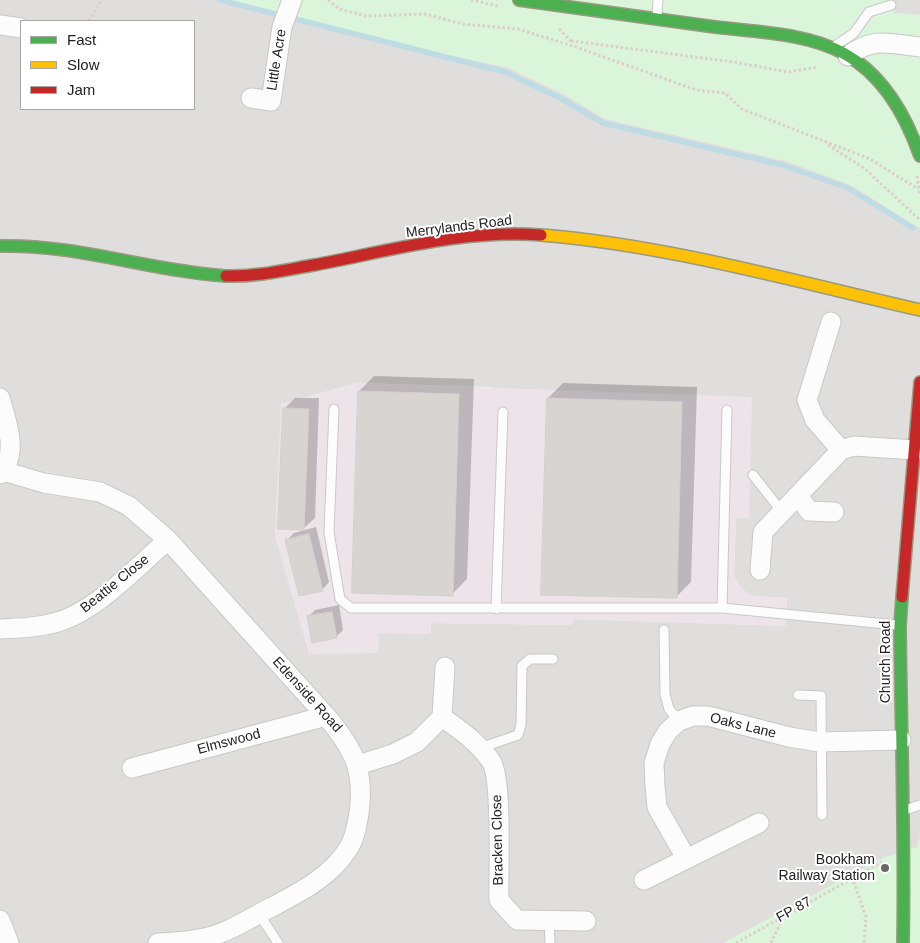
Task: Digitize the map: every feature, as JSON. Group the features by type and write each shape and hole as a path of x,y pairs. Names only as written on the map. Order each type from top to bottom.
{"street":[{"path":"518,0 805,40 840,52 883,88 900,110 910,126 920,156"},
{"name":"Little Acre","path":"251,98 271,101 287,13"},
{"path":"0,25 20,28"},
{"path":"840,52 872,43 920,47"},
{"name":"Merrylands Road","path":"0,246 19,244 49,247 194,274 241,276 444,242 504,234 535,234 688,257 920,310"},
{"path":"831,322 807,400 815,420 841,450"},
{"name":"Church Road","path":"904,943 905,850 902,811 900,626 909,571 920,382"},
{"path":"0,398 10,438 8,460 2,472"},
{"path":"760,570 763,532 799,497 841,450 854,446 915,450"},
{"name":"Edenside Road","path":"2,472 44,483 89,489 110,495 129,506 168,540 326,716 344,738 358,765 360,805 357,825 348,850 315,882 259,914 205,941 158,943"},
{"path":"799,497 809,511 834,512"},
{"name":"Beattie Close","path":"0,629 37,627 74,616 92,605 168,540"},
{"path":"358,765 393,754 416,742 442,717 445,667"},
{"name":"Elmswood","path":"132,768 326,716"},
{"name":"Oaks Lane","path":"679,721 692,716 708,716 788,737 820,742 901,740"},
{"name":"Bracken Close","path":"442,717 474,740 492,763 498,793 499,900 517,920 586,921"},
{"path":"679,721 668,731 660,744 654,763 654,786 657,808 686,858"},
{"path":"644,880 759,823"},
{"path":"0,920 9,943"}],"lane":[{"path":"656,19 658,0"},
{"path":"840,52 869,12 891,5"},
{"path":"334,410 330,532 340,599 351,608 722,608 900,626"},
{"path":"722,608 727,410"},
{"path":"496,609 503,412"},
{"path":"753,475 782,512"},
{"path":"664,630 665,694 669,709 679,721"},
{"path":"480,748 518,735 521,726 522,666 530,659 553,659"},
{"path":"798,696 821,696 822,815"},
{"path":"902,811 920,805"},
{"path":"259,914 278,943"},
{"path":"550,920 550,943"}],"path":[{"path":"91,20 101,0"},
{"path":"328,0 339,8 367,16 425,14 464,24 504,26 586,50 696,90 725,93 742,109 884,166 909,185 918,189"},
{"path":"471,0 500,6"},
{"path":"586,50 571,41 734,62 788,72 826,65"},
{"path":"822,141 864,168 920,220"},
{"path":"915,169 920,195"},
{"name":"FP 87","path":"736,943 905,850"},
{"path":"852,878 866,917 864,943"},
{"path":"771,943 785,915"}],"shaded area":[{"path":"0,0 231,0 404,45 509,68 565,95 606,119 786,161 851,185 920,228 920,943 0,943","holes":["357,383 492,387 749,518 736,517 734,576 741,589 752,596 787,598 786,626 573,619 572,625 431,623 430,634 378,633 378,653 281,404"]},
{"path":"895,0 920,0 920,15 893,13"},
{"path":"357,383 752,397 749,518 736,518 734,576 741,588 752,596 787,598 786,626 573,619 572,625 431,623 431,634 379,633 378,653 309,654 275,536 281,404"},
{"path":"920,568 920,836 919,837 916,699"}],"green space":[{"path":"231,0 895,0 894,13 920,15 920,228 851,185 786,161 606,119 565,95 509,68 404,45"},
{"path":"920,836 920,943 723,943 882,858 917,847"}],"building":[{"path":"358,391 459,394 453,596 352,593"},
{"path":"547,398 682,402 677,598 541,595"},
{"path":"283,408 309,409 304,530 278,529"},
{"path":"309,534 323,591 299,596 285,540"},
{"path":"332,612 337,638 312,643 307,616"}],"waterway":[{"path":"220,0 505,72 560,98 603,123 782,165 848,188 913,228"}],"traffic: fast":[{"path":"519,0 715,27 782,34 830,47 859,63 882,85 908,126 920,156"},
{"path":"0,246 57,249 169,269 226,276"},
{"path":"902,597 900,626 903,943"}],"traffic: slow":[{"path":"541,235 636,247 684,256 920,310"}],"traffic: jam":[{"path":"226,276 270,273 455,238 512,234 541,235"},
{"path":"902,597 920,382"}],"place":[{"name":"Bookham Railway Station","path":"885,868"}]}
